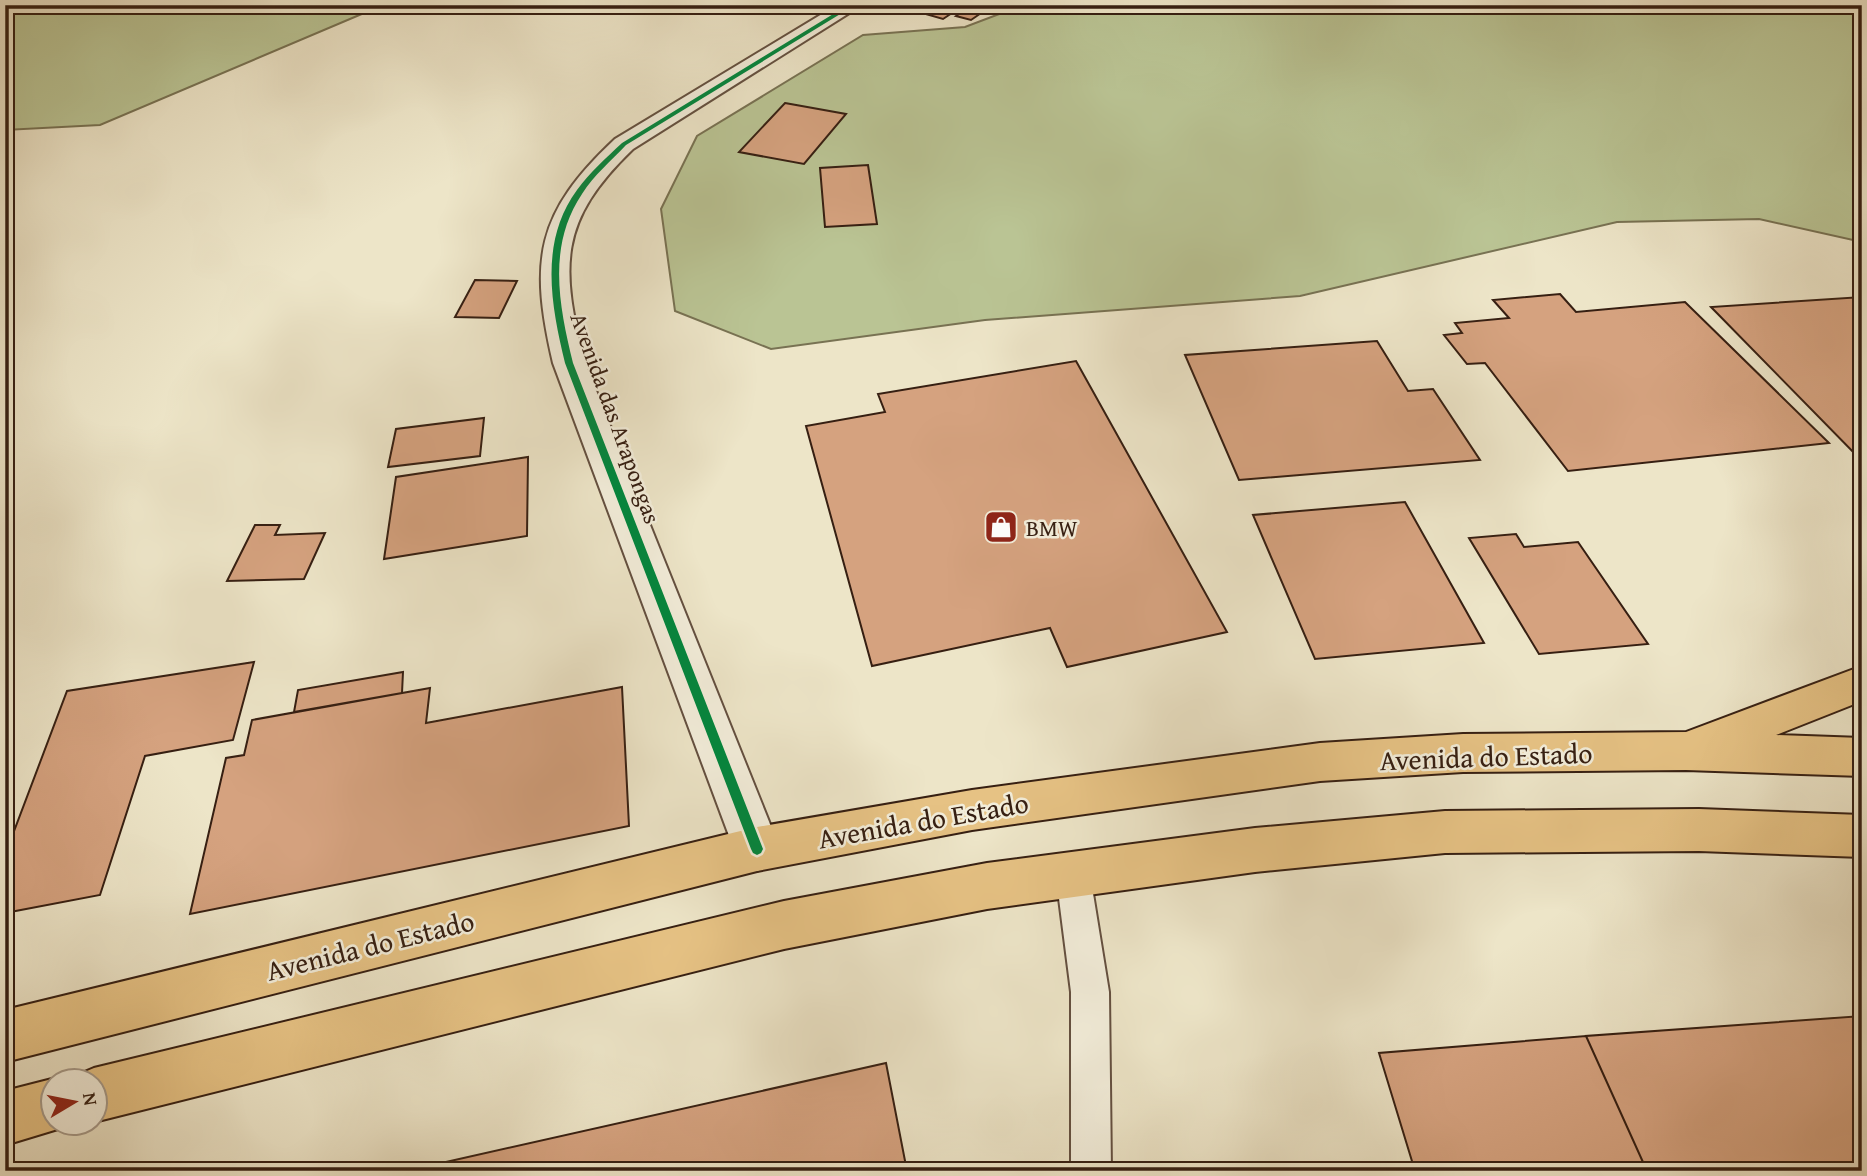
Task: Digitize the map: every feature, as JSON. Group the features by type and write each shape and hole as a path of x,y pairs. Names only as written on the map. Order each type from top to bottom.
{"main road":[{"path":"1686,751 1862,683"},
{"name":"Avenida do Estado","path":"5,1036 757,849 972,810 1320,762 1463,753 1686,751 1862,757"},
{"path":"108,1093 784,925 987,886 1255,850 1445,832 1699,830 1862,836"},
{"path":"5,1118 38,1110"}],"street":[{"name":"Avenida das Arapongas","path":"757,849 569,363 555,312 552,273 559,235 575,195 597,167 624,144 852,5"}],"lane":[{"path":"1073,875 1090,992 1091,1171"}],"green space":[{"path":"5,5 383,5 100,125 5,130"},
{"path":"1023,5 1862,5 1862,242 1759,219 1617,222 1300,296 985,320 771,349 675,311 661,209 697,136 863,35 965,27"}],"building":[{"path":"915,5 964,5 943,19 908,9"},
{"path":"972,5 987,9 971,20 956,16"},
{"path":"785,103 846,114 804,164 739,152"},
{"path":"868,165 877,224 825,227 820,168"},
{"path":"475,280 517,281 499,318 455,317"},
{"path":"1560,294 1576,312 1685,302 1829,443 1568,471 1485,363 1467,364 1444,335 1462,333 1455,323 1509,318 1493,300"},
{"path":"1862,297 1862,461 1711,307"},
{"path":"1377,341 1408,391 1433,389 1480,460 1239,480 1185,355"},
{"name":"BMW","path":"1076,361 1227,632 1067,667 1050,628 872,666 806,426 885,412 878,394"},
{"path":"484,418 480,456 388,467 396,429"},
{"path":"528,457 527,536 384,559 396,477"},
{"path":"1405,502 1484,643 1315,659 1253,515"},
{"path":"255,525 280,525 275,535 325,533 304,579 227,581"},
{"path":"1516,534 1524,547 1578,542 1648,644 1539,654 1469,538"},
{"path":"254,662 233,740 145,756 100,895 5,913 5,855 67,691"},
{"path":"403,672 402,693 294,712 298,690"},
{"path":"622,687 629,826 190,914 226,758 244,755 252,720 430,688 426,723"},
{"path":"1862,1016 1862,1171 1647,1171 1586,1036"},
{"path":"1586,1036 1647,1171 1415,1171 1379,1053"},
{"path":"886,1063 907,1171 406,1171"}],"cycle path":[{"path":"757,849 569,363 556,298 554,270 557,243 565,218 578,193 624,144 852,5"}],"place":[{"name":"BMW","path":"1001,527"}]}
